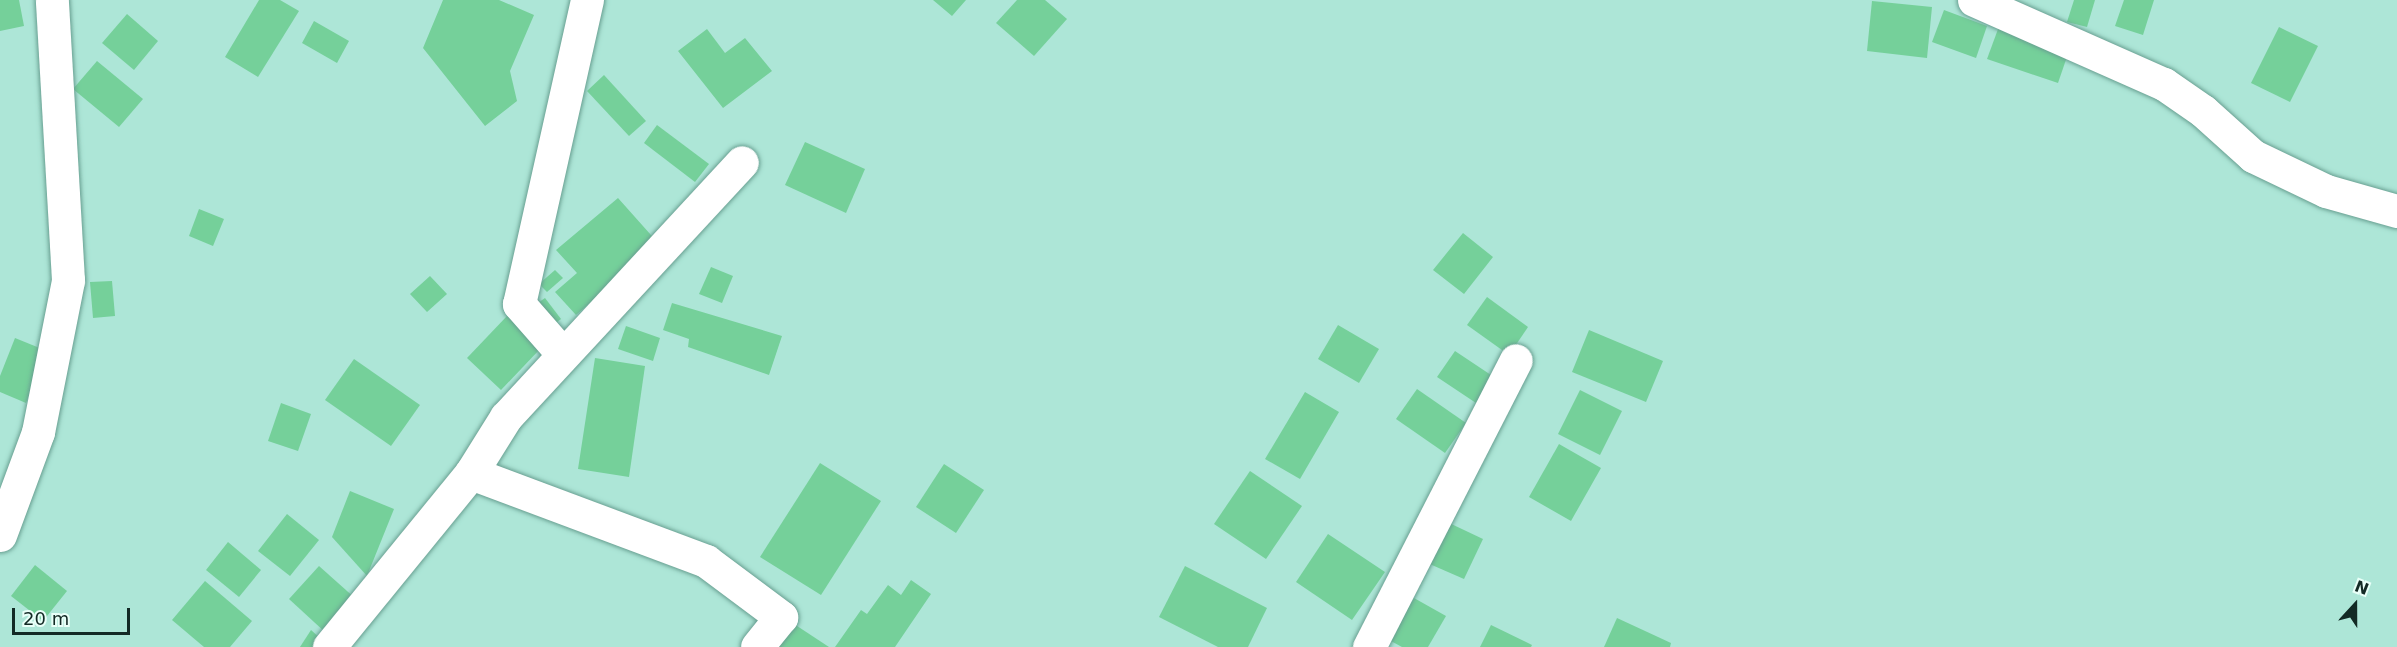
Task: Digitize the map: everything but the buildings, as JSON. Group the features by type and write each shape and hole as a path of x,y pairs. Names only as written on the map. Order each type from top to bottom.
{"street":[{"path":"0,535 38,432 68,280 52,0"},
{"path":"561,352 519,304 587,0"},
{"path":"1974,0 2025,11 2164,84 2203,111 2253,156 2326,191 2397,211"},
{"path":"329,647 471,473 506,417 561,352 742,162"},
{"path":"1369,647 1516,360"},
{"path":"471,473 706,561 780,617 757,647"}]}
